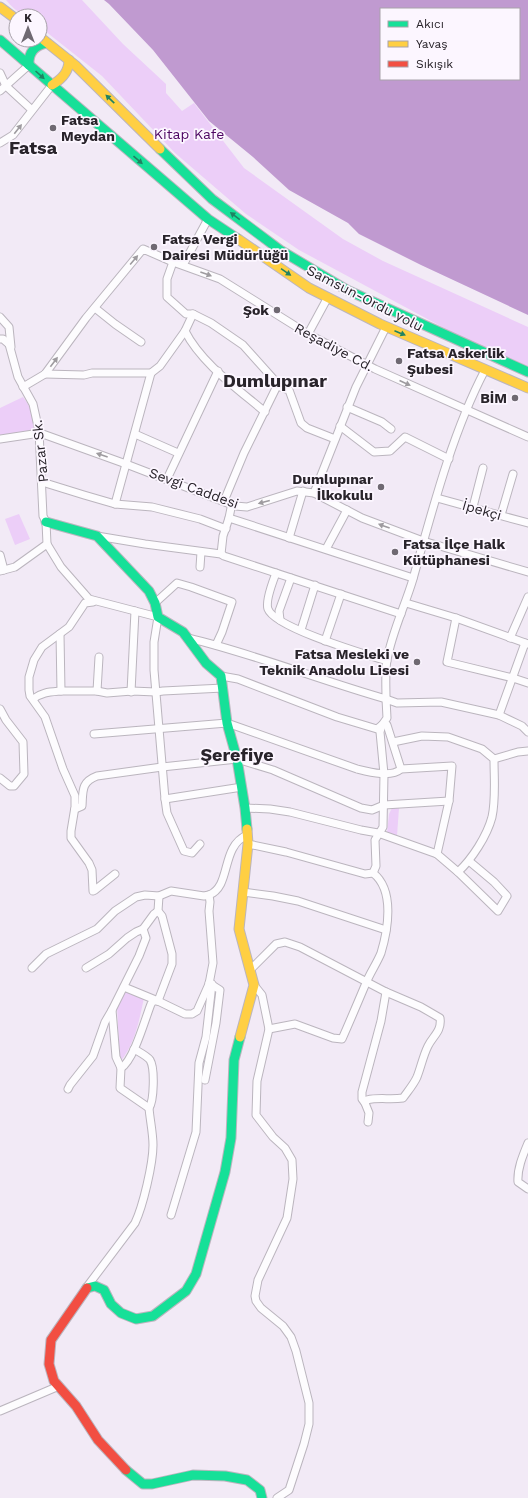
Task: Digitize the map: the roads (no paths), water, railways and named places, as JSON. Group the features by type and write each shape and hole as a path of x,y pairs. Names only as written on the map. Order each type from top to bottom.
{"main road":[{"name":"Samsun-Ordu yolu","path":"0,40 208,219 309,288 386,327 528,388"},
{"name":"Samsun-Ordu yolu","path":"48,43 69,60 212,199 280,250 347,290 528,372"},
{"path":"29,65 29,55 34,48"},
{"path":"52,86 64,76 68,70 69,60"},
{"path":"46,522 97,536 149,591 155,603 158,617 183,632 206,664 221,676 227,723 237,759 245,808 247,840 239,929 254,985 234,1060 231,1138 225,1172 196,1274 186,1291 153,1316 136,1319 121,1313 111,1304 104,1290 95,1286 86,1288 51,1340 49,1364 54,1381 76,1406 98,1440 130,1475 142,1484 152,1484 193,1475 224,1476 247,1480 260,1490 262,1498"}],"street":[{"path":"3,88 29,65"},
{"path":"0,73 3,88 32,110"},
{"path":"0,143 13,135 52,86"},
{"path":"183,265 208,219"},
{"name":"Reşadiye Cd.","path":"95,308 143,249 173,262 220,279 308,334 366,365 528,437"},
{"path":"173,262 167,279 167,297 186,314 193,314 211,323 243,345 278,384 244,453 224,501"},
{"path":"308,334 328,297"},
{"path":"24,386 45,374 95,308 141,342"},
{"path":"115,504 151,373 160,366 185,331 193,314"},
{"name":"Pazar Sk.","path":"0,318 9,327 9,345 20,379 34,403 40,433 47,544"},
{"path":"314,493 347,407 366,365 386,327"},
{"path":"185,331 191,343 205,359 265,412"},
{"path":"0,339 3,339 9,345"},
{"path":"221,676 238,679 338,717 377,729 382,725 387,718 387,660 401,614 406,603 423,541 449,459 467,410 485,370"},
{"path":"167,479 218,371"},
{"path":"45,374 84,375 92,373 151,373"},
{"path":"277,386 289,390 301,423 307,428 336,439"},
{"path":"347,407 382,422 391,429"},
{"path":"340,426 374,452 390,451 405,437 449,459"},
{"path":"0,439 40,433"},
{"name":"Sevgi Caddesi","path":"40,433 232,503 235,506 247,507 297,491 314,493 362,518 423,541 528,572"},
{"path":"135,434 178,453"},
{"path":"473,507 483,468"},
{"path":"501,515 513,474"},
{"path":"42,482 115,504 152,506 200,518 226,529"},
{"path":"289,538 303,491"},
{"name":"İpekçi","path":"437,498 528,523"},
{"path":"221,554 223,536 232,503"},
{"path":"326,549 347,510"},
{"path":"229,518 413,578"},
{"path":"97,536 221,554 401,614"},
{"path":"0,556 2,570 15,567 47,544 61,567 88,599 158,617 154,642 156,692 167,813 184,851 192,853 200,844"},
{"path":"200,567 201,552"},
{"path":"276,573 266,604 268,610 275,618 325,641 387,660"},
{"path":"280,620 279,611 292,578"},
{"path":"155,603 177,583 232,602 216,645"},
{"path":"301,630 315,586"},
{"path":"325,641 341,594"},
{"path":"510,638 528,598"},
{"path":"96,602 85,603 69,627 42,647 34,660 28,677 28,690 50,727 63,769 75,796 75,809 71,838 90,863 92,870 93,890 115,874"},
{"path":"406,603 456,618 527,644 499,715"},
{"path":"131,692 135,612"},
{"path":"456,618 447,662 513,678 528,684"},
{"path":"60,634 61,691"},
{"path":"188,638 216,645 333,684 397,703 441,702 499,715 522,726 528,732"},
{"path":"97,691 99,657"},
{"path":"33,699 44,692 61,691 97,691 107,693 223,688"},
{"path":"0,709 6,720 23,742 25,760 24,774 14,786 10,786 0,778"},
{"path":"94,734 227,723 372,773 384,774 401,770 452,766 449,801 437,854"},
{"path":"382,725 387,725 401,770"},
{"path":"373,873 376,866 375,840 383,827 384,774 380,732 382,725"},
{"path":"393,742 422,736 448,737 482,749 494,759"},
{"path":"494,759 518,752 528,751"},
{"path":"75,809 82,806 84,785 89,779 97,776 237,759 273,770 361,808 372,810 384,805 449,801"},
{"path":"458,872 469,862 481,842 492,818 494,795 494,759"},
{"path":"165,799 242,787"},
{"path":"245,808 270,809 290,812 378,833 437,854 498,911 507,896 494,882 469,862"},
{"path":"32,968 46,954 98,929 115,910 136,897 145,895 159,896 171,891 209,895 215,893 220,886 233,846 242,838 365,874 373,873 384,885 389,914 386,934 380,954 366,982 342,1040 295,1024 269,1029"},
{"path":"243,892 298,901 386,930"},
{"path":"171,1215 196,1132 199,1063 206,1037 213,963 209,895"},
{"path":"86,968 109,954 127,938 143,929 158,911 159,896"},
{"path":"158,911 162,916 172,954 172,964 158,1001"},
{"path":"68,1089 93,1056 105,1022 139,956 146,938 143,929"},
{"path":"250,970 276,944 285,942 300,948 386,992 433,1013 440,1018 441,1023 437,1035 428,1046 417,1078 403,1098 392,1100 376,1098 367,1100 365,1103"},
{"path":"124,987 185,1014 192,1014 197,1011 211,984"},
{"path":"205,1080 216,1023 220,990 211,984"},
{"path":"254,985 262,995 269,1029 257,1081 256,1115 285,1148 292,1160 293,1179 287,1218 258,1280 255,1296 256,1301 261,1308 283,1326 291,1337 309,1404 309,1424 289,1490 277,1498"},
{"path":"368,1122 369,1113 362,1099 362,1092 386,992"},
{"path":"121,1068 124,1066 134,1049 151,1004 153,1001 158,1001"},
{"path":"86,1288 135,1223 140,1213 153,1146 148,1108 120,1088 121,1068 116,1057 112,1010"},
{"path":"134,1049 150,1060 152,1065 152,1104 148,1108"},
{"path":"528,1142 522,1156 518,1182 528,1189"},
{"path":"0,1411 59,1386"}],"place":[{"name":"Fatsa Meydan","path":"53,128"},
{"name":"Fatsa Vergi Dairesi Müdürlüğü","path":"154,247"},
{"name":"Şok","path":"277,310"},
{"name":"Fatsa Askerlik Şubesi","path":"399,361"},
{"name":"BİM","path":"515,398"},
{"name":"Dumlupınar İlkokulu","path":"381,487"},
{"name":"Fatsa İlçe Halk Kütüphanesi","path":"395,552"},
{"name":"Fatsa Mesleki ve Teknik Anadolu Lisesi","path":"417,662"}],"district":[{"name":"Fatsa","path":"33,148"},
{"name":"Dumlupınar","path":"275,381"},
{"name":"Şerefiye","path":"237,755"}],"park label":[{"name":"Kitap Kafe","path":"189,134"}]}
